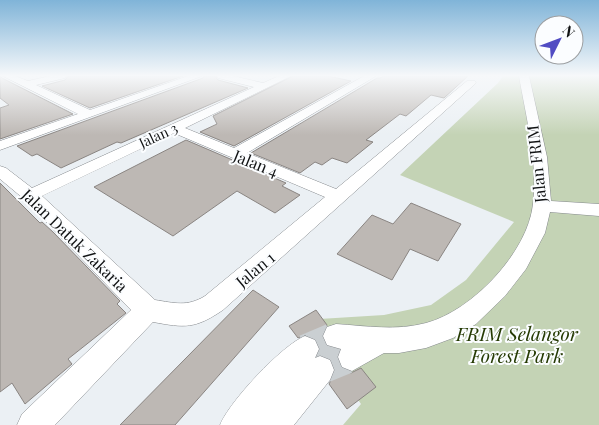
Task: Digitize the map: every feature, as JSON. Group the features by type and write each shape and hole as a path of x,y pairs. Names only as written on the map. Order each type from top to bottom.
{"street":[{"path":"49,96 88,114"},
{"path":"0,146 140,96"},
{"name":"Jalan 3","path":"30,195 242,96"},
{"path":"234,154 334,96"},
{"name":"Jalan 1","path":"148,310 177,315 197,314 214,303 456,96"},
{"name":"Jalan FRIM","path":"344,346 381,340 407,340 451,326 474,312 522,256 533,239 542,206 540,171 527,96"},
{"name":"Jalan 4","path":"172,128 340,197"},
{"name":"Jalan Datuk Zakaria","path":"0,171 30,195 148,310"},
{"path":"542,206 599,210"},
{"path":"34,425 148,310"},
{"path":"236,425 274,380 312,360"},
{"path":"273,425 312,360"}],"green space":[{"name":"FRIM Selangor Forest Park","path":"484,96 599,96 599,425 343,425 361,404 303,320 384,315 431,305 466,280 514,222 400,175"}],"building":[{"path":"0,96 37,96 73,114 0,139 0,108 9,105 0,98"},
{"path":"63,96 125,96 90,108"},
{"path":"154,96 230,96 121,143 117,142 61,168 37,154 32,156 17,146"},
{"path":"253,96 324,96 234,146 200,132 217,124 213,116"},
{"path":"347,96 430,96 406,116 400,114 366,140 373,142 347,163 332,158 322,165 315,162 300,173 251,153"},
{"path":"186,140 286,183 282,186 300,195 275,213 237,191 173,236 94,187"},
{"path":"0,183 40,223 42,222 53,232 120,301 117,304 126,313 68,359 72,364 25,404 12,383 0,392"},
{"path":"411,203 461,224 438,261 410,249 392,280 337,254 372,215 393,224"},
{"path":"253,290 279,307 175,425 120,425"},
{"path":"316,310 327,325 321,337 326,347 339,350 336,358 340,368 351,373 361,368 376,387 347,409 329,384 336,371 332,359 319,355 321,348 316,338 306,334 298,338 289,326"}],"tunnel":[{"path":"305,349 336,336"},
{"path":"320,370 352,357"}]}
